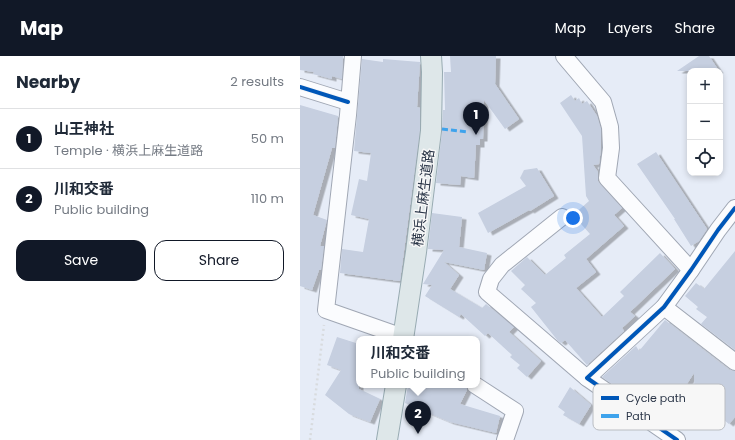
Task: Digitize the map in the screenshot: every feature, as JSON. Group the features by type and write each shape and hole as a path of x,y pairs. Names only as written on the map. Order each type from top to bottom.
{"main road":[{"name":"横浜上麻生道路","path":"403,336 416,252 431,131 431,56"},
{"path":"387,440 396,388"}],"street":[{"path":"353,56 348,115 326,310 398,336"},
{"path":"564,56 603,102 610,127 611,148 607,178 691,270"},
{"path":"300,87 348,102"},
{"path":"587,378 664,307 735,208"},
{"path":"562,217 502,265 491,279 487,292 596,384"},
{"path":"664,307 735,362"},
{"path":"480,388 515,411 504,440"},
{"path":"662,430 677,440"}],"path":[{"path":"310,440 326,310"}],"building":[{"path":"300,56 343,56 342,79 332,76 332,79 313,74 314,72 300,70"},
{"path":"450,56 496,56 495,84 519,119 505,129 484,100 483,139 480,139 480,145 476,145 474,178 461,176 460,185 436,183 443,110 445,110 444,72 451,72"},
{"path":"699,56 709,56 717,68 687,68 687,71 677,71"},
{"path":"362,59 383,62 383,59 420,62 417,107 420,108 420,130 400,281 340,273 342,249 363,252 369,219 351,215 359,179 367,181 371,153 354,151"},
{"path":"571,95 575,101 579,98 582,104 587,101 597,116 601,129 601,148 599,164 593,165 598,172 598,181 600,184 622,208 614,215 624,226 586,259 596,272 576,288 602,317 624,296 620,292 660,253 675,269 630,312 635,316 622,328 624,331 587,365 565,340 561,343 558,341 531,307 536,303 521,289 525,285 511,271 527,257 545,275 566,258 564,255 590,234 573,215 589,201 586,196 582,136 560,103"},
{"path":"300,105 338,116 335,148 332,148 313,215 327,220 320,246 324,246 321,270 319,270 312,290 300,286"},
{"path":"656,152 707,229 699,241 691,246 675,219 637,164"},
{"path":"537,168 554,196 530,211 529,210 488,233 478,213 526,186 520,178 524,170"},
{"path":"432,213 462,217 459,247 487,253 484,270 444,262 459,275 450,289 482,308 486,304 514,327 509,332 541,361 527,377 517,368 520,365 510,357 512,355 488,333 485,336 461,314 459,317 425,296 432,285 423,284 444,250 428,249"},
{"path":"735,251 735,350 701,324 707,317 696,309 698,307 685,296 696,283 704,289"},
{"path":"665,320 729,370 735,371 735,417 729,424 725,421 725,384 694,384 694,373 687,384 612,384 602,377 636,346 639,351"},
{"path":"337,337 356,343 356,388 359,388 380,399 370,422 349,414 325,395 341,370 327,365"},
{"path":"570,387 591,405 579,424 563,415 565,412 558,407"},
{"path":"408,388 467,388 460,404 500,416 496,433 450,422 405,403"}],"marked path":[{"path":"442,129 468,132"}],"cycle path":[{"path":"300,87 348,102"},
{"path":"596,384 587,378 664,307 735,208"},
{"path":"662,430 677,440"}],"place":[{"name":"山王神社","path":"476,135"},
{"name":"川和交番","path":"418,434"}]}
